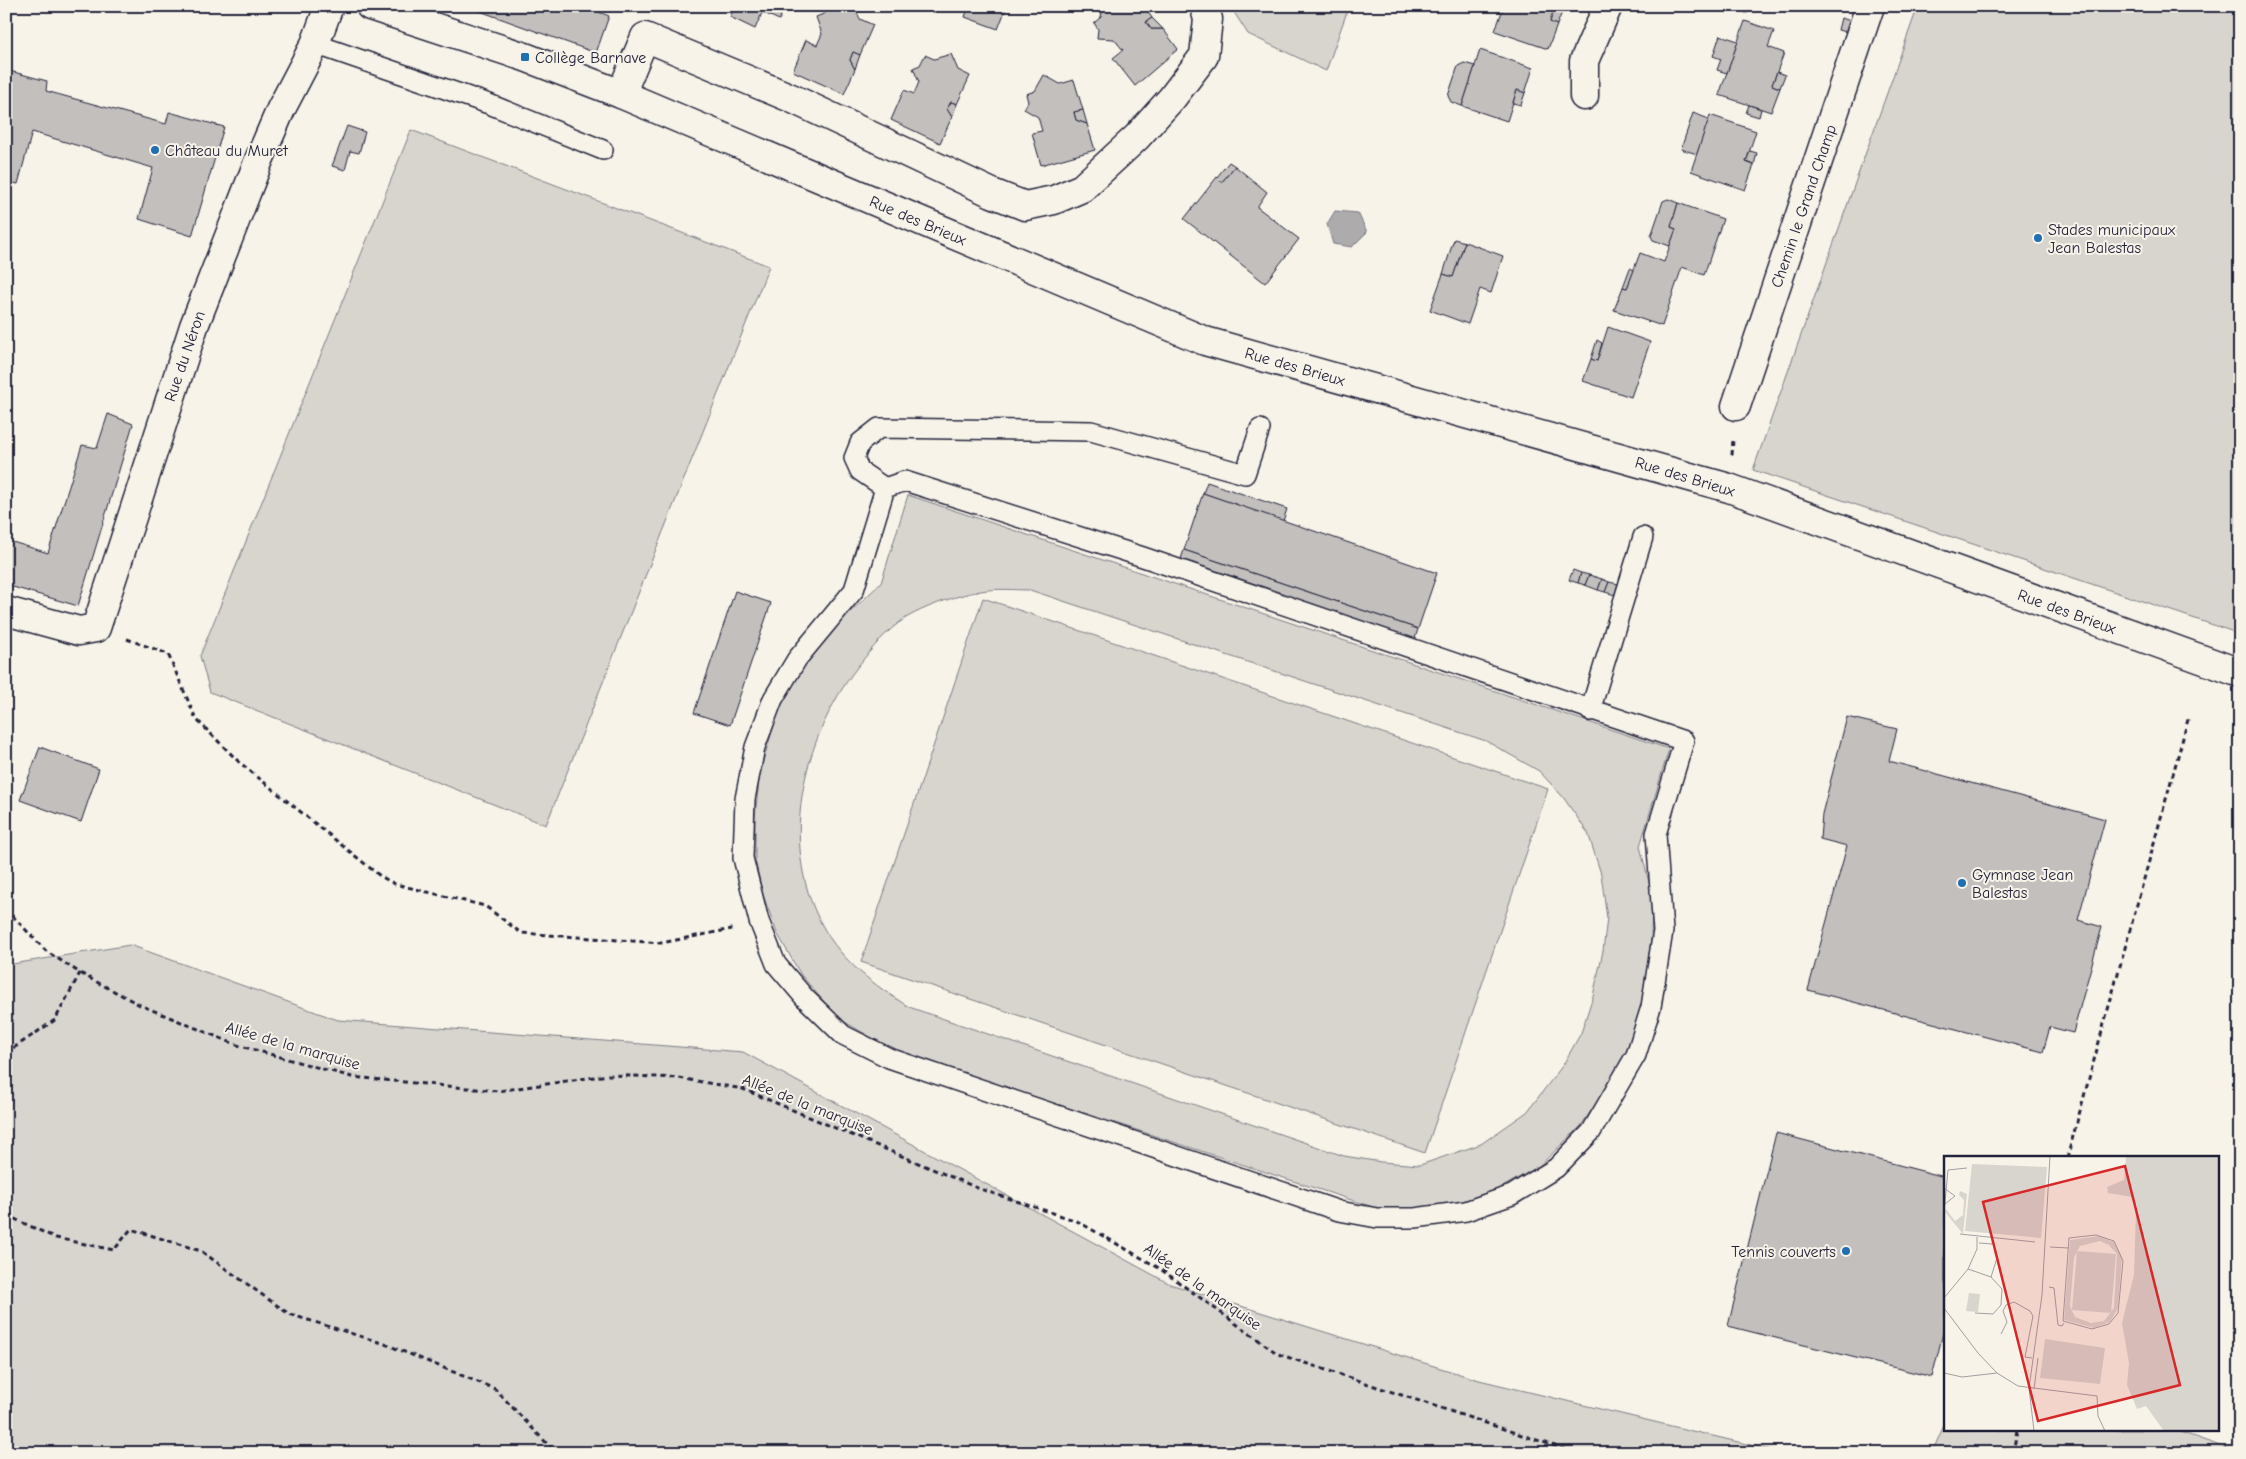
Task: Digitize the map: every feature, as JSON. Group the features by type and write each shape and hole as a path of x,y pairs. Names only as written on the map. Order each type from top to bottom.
{"street":[{"name":"Rue du Néron","path":"96,628 194,326 277,117 315,44 329,6"},
{"name":"Rue des Brieux","path":"370,6 525,57 621,94 1205,341 1729,488 2240,673"},
{"path":"621,94 645,37 791,98 992,193 1025,206 1054,200 1082,188 1143,130 1172,98 1204,56 1208,19 1204,6"},
{"path":"1584,96 1584,61 1608,6"},
{"name":"Chemin le Grand Champ","path":"1736,406 1870,6"},
{"path":"6,611 78,631 96,628"}],"lane":[{"path":"315,44 489,104 603,150"},
{"path":"885,488 860,471 854,458 860,443 879,428 1091,431 1245,474 1260,429"},
{"path":"905,482 1143,557 1684,742 1656,834 1663,932 1651,1008 1636,1055 1592,1132 1556,1168 1512,1195 1466,1211 1415,1218 1377,1218 1339,1211 889,1058 842,1035 805,998 776,964 759,921 743,858 745,800 754,747 773,699 797,659 854,590 885,488 905,482"},
{"path":"1590,711 1644,537"}],"path":[{"path":"1718,6 1746,12 1761,6"},
{"path":"1729,488 1736,406"},
{"path":"96,628 168,654 196,720 239,762 380,876 395,884 485,906 520,933 661,943 717,934 759,921"},
{"path":"2068,1156 2189,716"},
{"name":"Allée de la marquise","path":"6,909 46,951 80,973 140,1006 237,1045 352,1077 498,1091 608,1075 679,1078 743,1088 980,1189 1077,1221 1160,1268 1278,1354 1576,1453"},
{"path":"6,1053 55,1020 80,973"},
{"path":"6,1215 56,1238 114,1250 131,1229 201,1251 289,1314 385,1344 495,1389 556,1453"},
{"path":"2013,1453 2017,1432"}],"shaded area":[{"path":"1230,6 1349,6 1326,71 1248,34"},
{"name":"Stades municipaux Jean Balestas","path":"1918,6 2240,6 2240,634 1753,470"},
{"path":"411,130 769,266 546,825 210,692 200,656"},
{"path":"1335,211 1358,213 1367,232 1352,247 1333,244 1327,224"},
{"path":"908,495 1669,749 1640,846 1652,895 1651,940 1634,1040 1609,1085 1580,1127 1539,1166 1492,1193 1441,1210 1376,1208 894,1051 838,1018 801,975 777,933 763,895 755,860 755,817 760,771 778,712 798,671 830,631 881,583","holes":["999,589 1030,590 1486,741 1539,771 1563,797 1588,833 1601,874 1607,918 1603,951 1593,996 1581,1033 1563,1065 1527,1112 1481,1144 1420,1165 1381,1162 1344,1156 909,1007 860,972 830,938 822,925 808,892 801,858 799,823 804,787 812,752 826,719 843,688 873,647 885,634 906,618 937,603 981,591"]},
{"path":"983,598 1548,789 1425,1153 861,962"},
{"path":"130,945 338,1020 743,1052 1170,1284 1479,1380 1784,1453 6,1453 6,965"},
{"path":"1944,1425 1944,1432 2181,1432 2240,1453 1853,1453 1934,1448"}],"building":[{"path":"466,6 584,6 609,16 596,53"},
{"path":"735,6 765,6 755,29 730,17"},
{"path":"765,6 785,6 779,20 762,12"},
{"path":"844,6 854,6 860,19 873,25 860,55 853,52 850,60 855,69 844,94 793,71 806,40 817,45 822,34 816,17 826,13 828,7 836,10"},
{"path":"965,6 1007,6 998,29 965,17 968,8"},
{"path":"1103,6 1144,6 1152,18 1146,22 1151,29 1163,29 1178,49 1135,86 1113,58 1123,50 1114,39 1097,38 1098,29 1094,23 1101,17"},
{"path":"1504,6 1555,6 1550,22 1557,25 1548,49 1495,31"},
{"path":"1554,9 1562,12 1557,25 1550,22"},
{"path":"1152,18 1163,29 1151,29 1146,22"},
{"path":"1841,18 1851,21 1847,32 1838,30"},
{"path":"1745,21 1774,31 1768,47 1784,53 1772,85 1780,88 1771,112 1719,95"},
{"path":"1720,35 1738,41 1727,73 1717,70 1721,59 1713,56"},
{"path":"1480,50 1533,68 1525,93 1517,90 1507,121 1462,106"},
{"path":"853,52 860,55 855,69 850,60"},
{"path":"951,54 958,70 970,76 957,104 951,102 947,109 952,117 940,143 891,120 904,90 914,94 919,82 913,68 920,65 925,55 934,59"},
{"path":"1464,63 1475,66 1462,106 1451,102 1448,96 1458,66"},
{"name":"Château du Muret","path":"6,70 47,81 46,91 166,124 169,112 224,127 192,236 139,219 153,168 32,132 18,184 6,181"},
{"path":"1777,72 1785,75 1780,88 1772,85"},
{"path":"1044,75 1060,84 1074,80 1083,110 1074,112 1076,120 1087,124 1095,150 1041,165 1032,133 1042,131 1038,117 1024,109 1028,102 1026,94 1035,91"},
{"path":"1517,90 1525,93 1521,105 1513,103"},
{"path":"951,102 957,104 952,117 947,109"},
{"path":"1749,105 1761,109 1759,117 1746,113"},
{"path":"1083,110 1087,124 1076,120 1074,112"},
{"path":"1693,113 1709,119 1697,154 1681,149"},
{"path":"1710,115 1756,131 1746,162 1754,165 1745,190 1691,171"},
{"path":"347,126 365,132 359,153 350,151 345,170 332,166"},
{"path":"1750,151 1757,153 1754,165 1746,162"},
{"path":"1229,162 1235,166 1222,182 1217,177"},
{"path":"1235,166 1267,192 1257,207 1299,239 1265,283 1184,219 1217,177 1222,182"},
{"path":"1668,199 1678,203 1671,227 1676,229 1670,246 1653,240 1651,236 1663,201"},
{"path":"1678,203 1723,219 1704,275 1682,267 1662,326 1614,310 1623,287 1627,288 1640,253 1664,262 1676,229 1671,227"},
{"path":"1454,239 1465,242 1453,277 1443,274"},
{"path":"1465,242 1503,256 1491,293 1480,289 1468,324 1430,310 1443,274 1453,277"},
{"path":"1630,268 1634,270 1627,288 1623,287"},
{"path":"1608,327 1650,342 1631,397 1583,381 1591,359 1597,361"},
{"path":"1597,340 1602,343 1597,361 1591,359"},
{"path":"108,414 133,424 78,606 6,585 6,540 48,553 82,445 97,448"},
{"path":"1207,482 1287,509 1283,521 1203,493"},
{"path":"1203,493 1437,573 1418,629 1184,550"},
{"path":"1184,550 1418,629 1415,639 1181,559"},
{"path":"1573,570 1581,573 1578,583 1569,580"},
{"path":"1581,573 1589,575 1585,585 1578,583"},
{"path":"1589,575 1602,579 1598,590 1585,585"},
{"path":"1602,579 1609,582 1605,592 1598,590"},
{"path":"1609,582 1618,584 1615,595 1605,592"},
{"path":"735,591 771,603 730,725 694,713"},
{"name":"Gymnase Jean Balestas","path":"1847,717 1897,729 1889,761 2105,819 2078,920 2102,927 2073,1033 2050,1027 2043,1052 1808,990 1847,846 1820,839 1822,814"},
{"path":"40,747 99,769 81,822 20,800"},
{"name":"Tennis couverts","path":"1776,1133 1944,1177 1944,1329 1932,1377 1728,1326"}],"place":[{"name":"Collège Barnave","path":"525,57"},
{"name":"Château du Muret","path":"155,150"},
{"name":"Stades municipaux Jean Balestas","path":"2038,238"},
{"name":"Gymnase Jean Balestas","path":"1962,883"},
{"name":"Tennis couverts","path":"1846,1251"}]}
